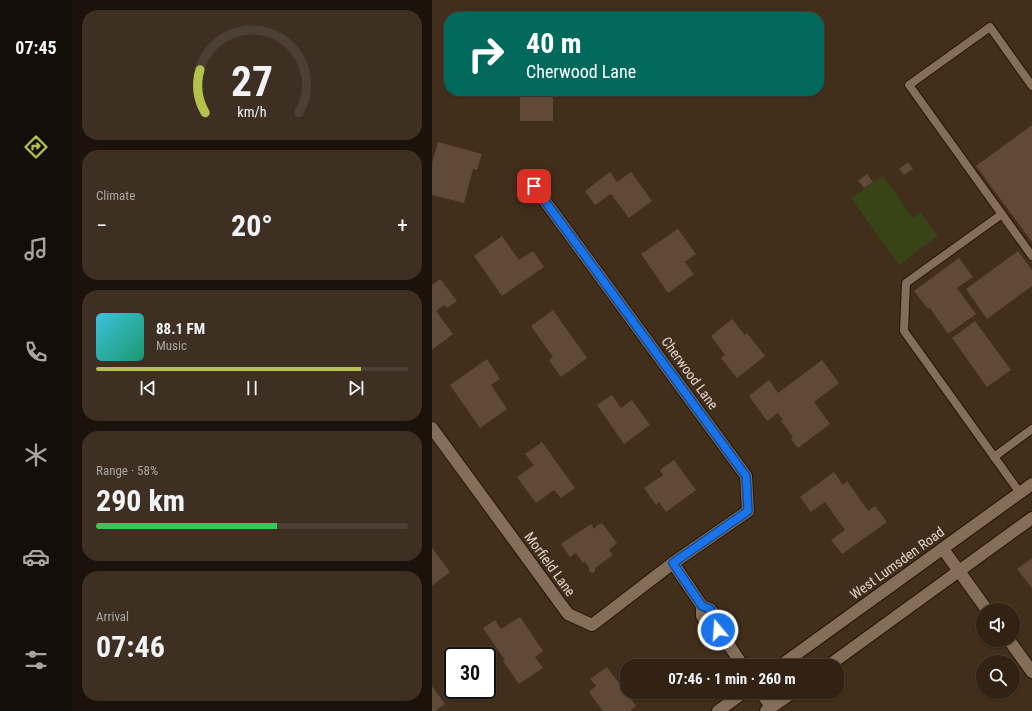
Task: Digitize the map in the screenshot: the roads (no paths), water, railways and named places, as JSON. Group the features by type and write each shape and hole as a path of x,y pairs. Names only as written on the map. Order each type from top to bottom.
{"street":[{"name":"Cherwood Lane","path":"534,186 746,476 748,511 673,563"},
{"name":"Morfield Lane","path":"432,428 568,614 592,625 673,563"},
{"name":"West Lumsden Road","path":"790,659 1032,484"},
{"path":"838,659 1032,518"},
{"path":"943,549 982,603"},
{"path":"673,563 702,606 710,609 719,621 718,630 738,659"},
{"path":"1014,647 1032,672"},
{"path":"718,711 734,699"},
{"path":"764,699 769,709 783,699"}],"lane":[{"path":"1032,86 990,27 909,85 1032,256"},
{"path":"1002,214 906,283 904,331 1020,493"},
{"path":"994,457 1032,429"}]}
